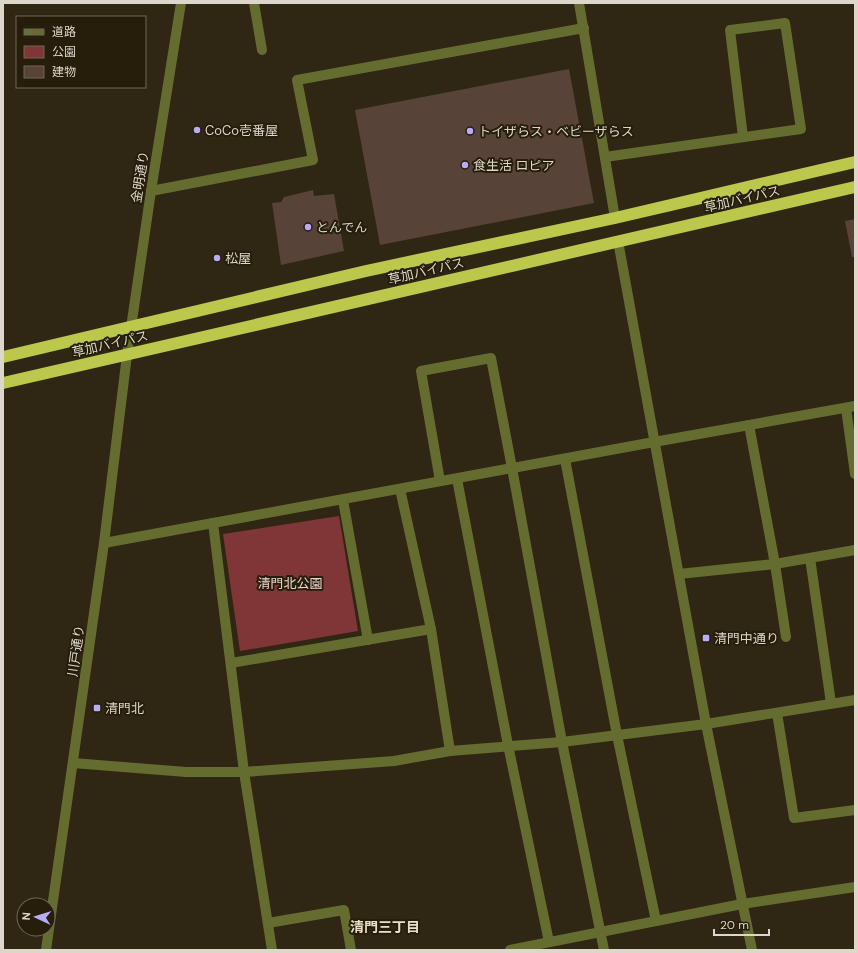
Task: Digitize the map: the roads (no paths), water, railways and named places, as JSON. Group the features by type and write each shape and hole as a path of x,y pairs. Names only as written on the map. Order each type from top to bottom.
{"highway":[{"name":"草加バイパス","path":"3,357 366,272 615,218 855,162"},
{"name":"草加バイパス","path":"3,383 855,187"}],"street":[{"name":"金明通り","path":"127,355 181,3"},
{"path":"254,3 262,50"},
{"path":"579,3 615,218"},
{"path":"605,157 801,129 785,23 730,30 743,137"},
{"path":"151,191 313,160 297,80 584,28"},
{"path":"618,241 706,724 752,950"},
{"name":"川戸通り","path":"46,950 104,543 127,355"},
{"path":"440,481 421,371 491,358 562,742 604,950"},
{"path":"104,543 851,407 855,474"},
{"path":"749,425 775,564 786,637"},
{"path":"565,458 617,735 656,921"},
{"path":"457,478 508,746 549,942"},
{"path":"400,489 431,630 450,751"},
{"path":"343,500 368,640"},
{"path":"213,523 244,772 272,950"},
{"path":"679,574 775,564 855,550"},
{"path":"810,558 831,703"},
{"path":"231,663 431,630"},
{"path":"73,763 186,772 244,772 394,761 450,751 562,742 706,724 855,700"},
{"path":"777,713 794,818 855,810"},
{"path":"510,950 742,904 855,887"},
{"path":"268,923 344,910 351,950"}],"place":[{"name":"CoCo壱番屋","path":"197,130"},
{"name":"トイザらス・ベビーザらス","path":"470,131"},
{"name":"食生活 ロピア","path":"465,165"},
{"name":"とんでん","path":"308,227"},
{"name":"松屋","path":"217,258"},
{"name":"清門中通り","path":"706,638"},
{"name":"清門北","path":"97,708"}],"district":[{"name":"清門三丁目","path":"385,927"}],"park label":[{"name":"清門北公園","path":"290,583"}]}
